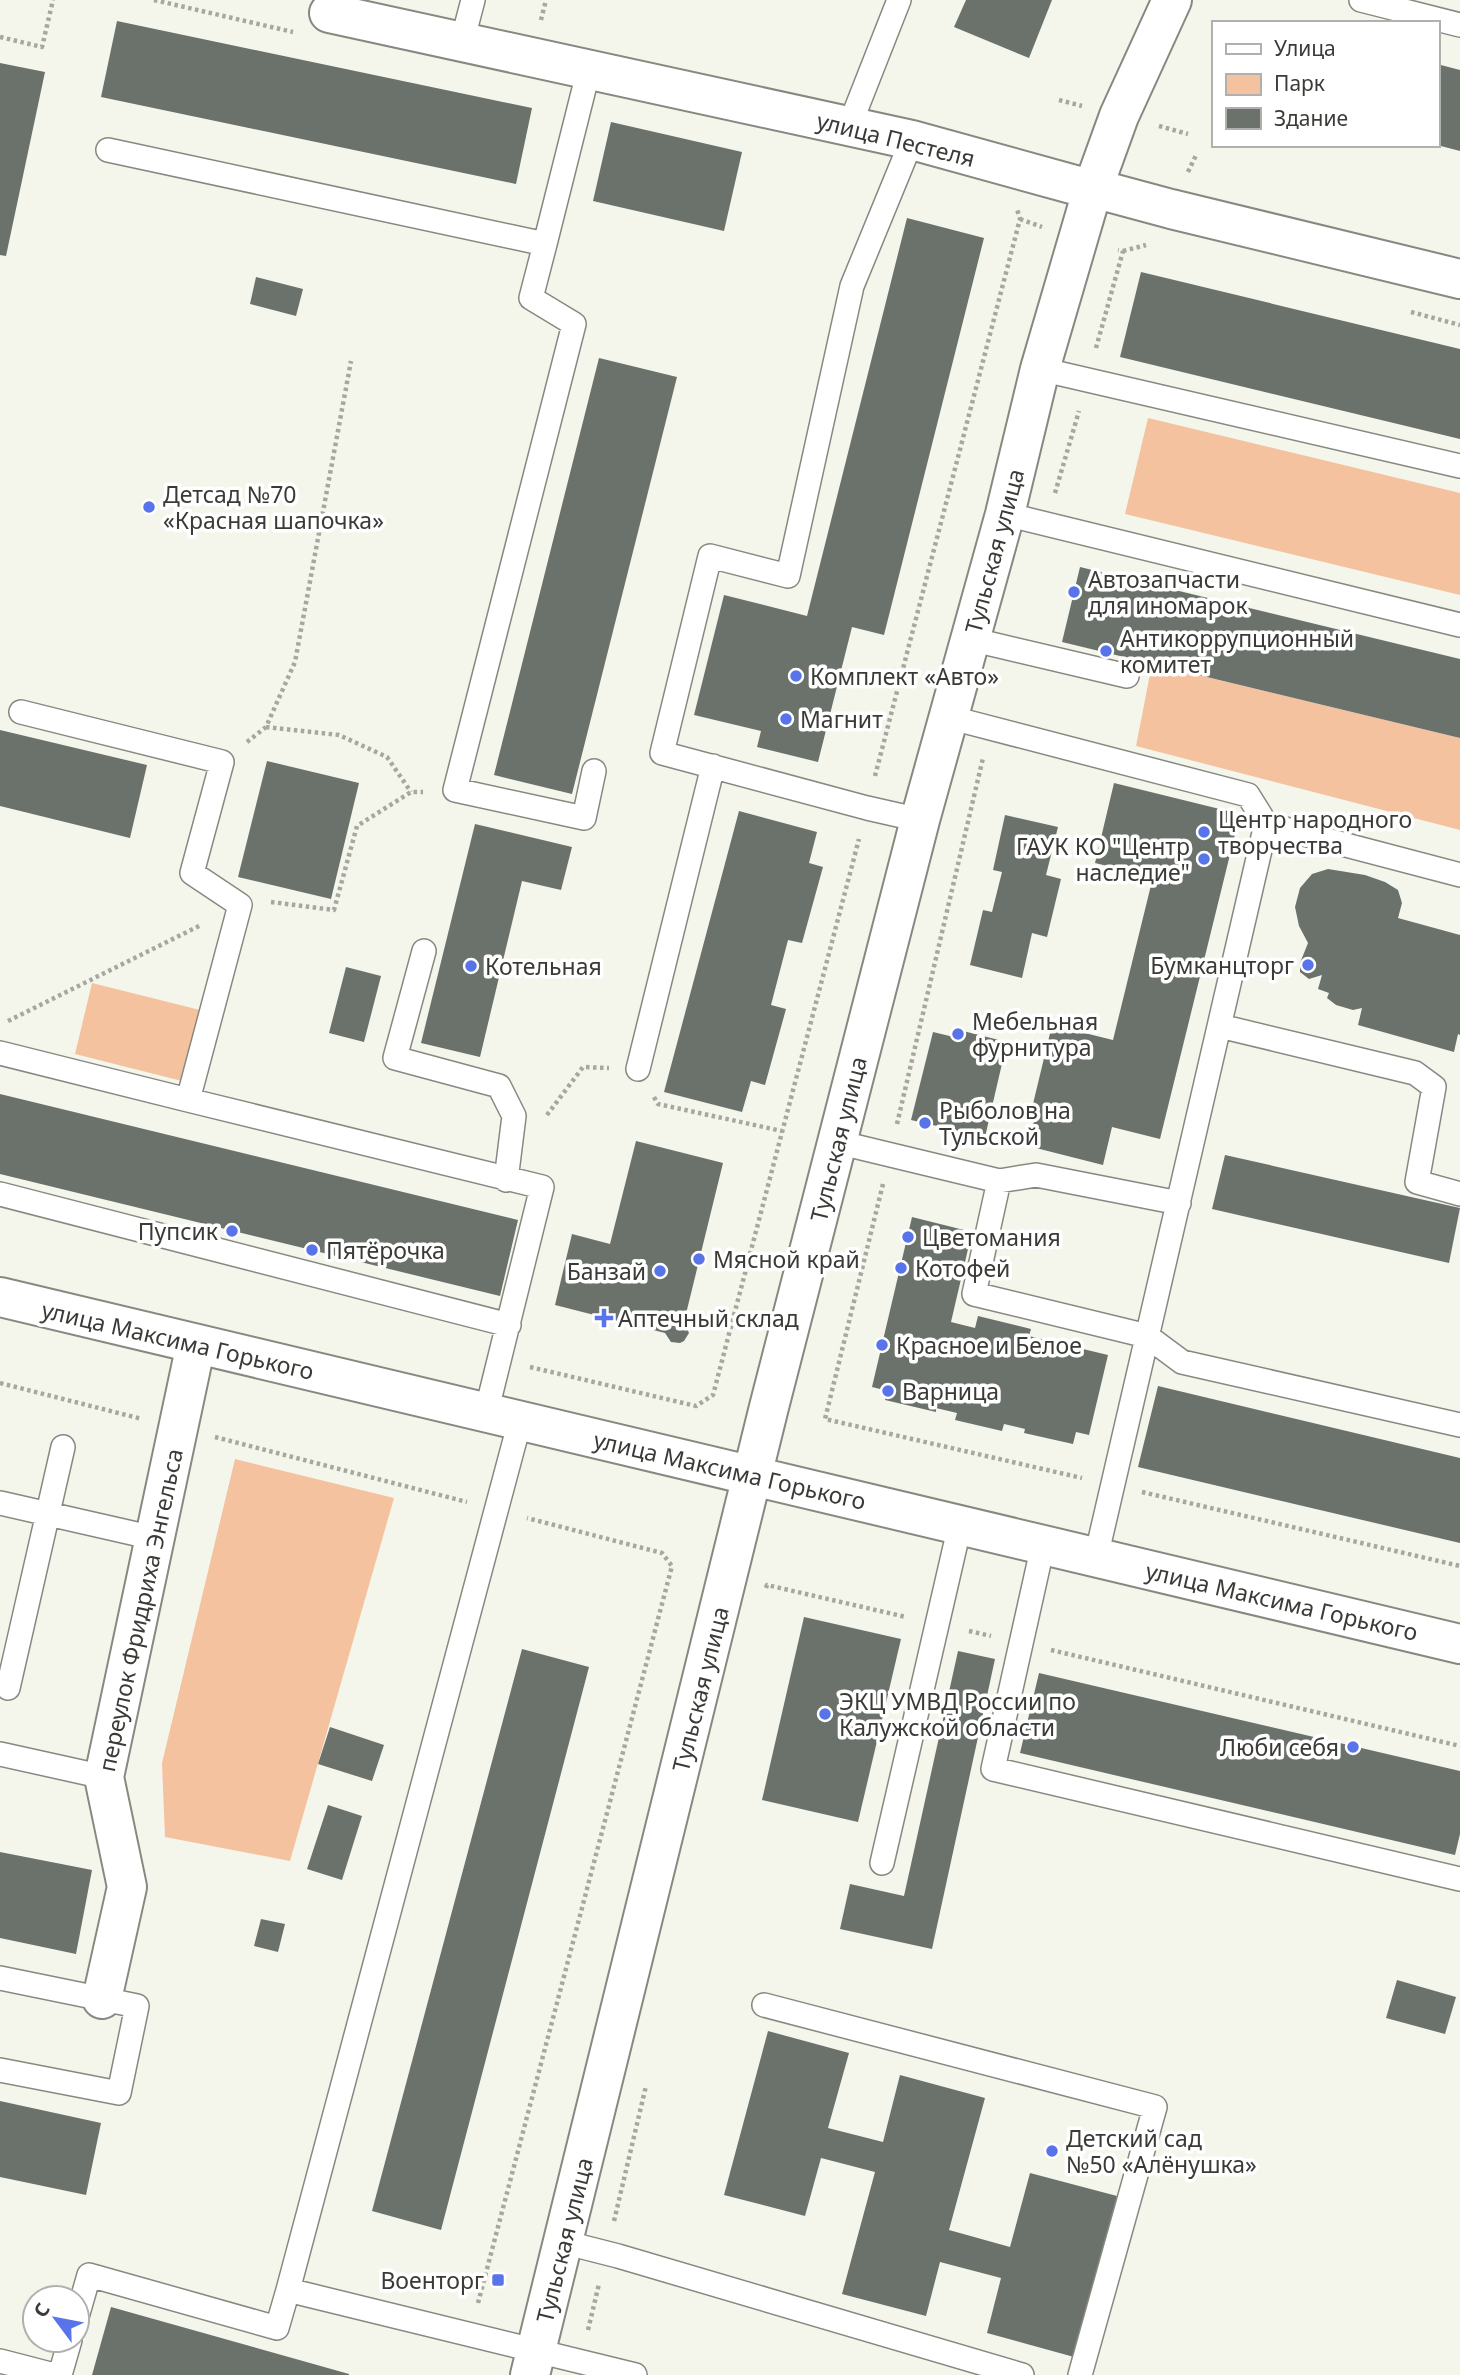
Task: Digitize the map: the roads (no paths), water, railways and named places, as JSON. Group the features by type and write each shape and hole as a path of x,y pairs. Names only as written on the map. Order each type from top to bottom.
{"street":[{"name":"Тульская улица","path":"533,2362 837,1142 920,820 1005,514 1040,369 1093,188 1119,116 1172,0"},
{"name":"улица Пестеля","path":"316,16 462,42 912,140 1184,213 1460,279"},
{"name":"улица Максима Горького","path":"0,1297 1460,1644"},
{"name":"переулок Фридриха Энгельса","path":"102,1999 127,1886 104,1777 196,1344"}],"lane":[{"path":"462,42 473,0"},
{"path":"849,127 899,0"},
{"path":"1361,0 1460,25"},
{"path":"589,69 531,298 574,324 455,790 584,818 594,771"},
{"path":"912,140 852,286 788,576 710,556 662,753 920,820"},
{"path":"108,150 545,244"},
{"path":"1040,369 1460,467"},
{"path":"1005,514 1460,625"},
{"path":"970,639 1127,676"},
{"path":"21,712 222,762 192,873 240,905 188,1100"},
{"path":"948,717 1248,795 1266,824 1460,876"},
{"path":"638,1069 713,766"},
{"path":"1096,1557 1266,824"},
{"path":"424,951 395,1059 499,1086 513,1116 506,1180"},
{"path":"1220,1026 1415,1073 1434,1087 1417,1182 1460,1194"},
{"path":"0,1053 542,1188 509,1325 503,1417 277,2328 89,2275 86,2284"},
{"path":"837,1142 999,1181 1035,1175 1179,1203"},
{"path":"999,1181 974,1294 1147,1336 1182,1362 1460,1425"},
{"path":"0,1194 509,1325"},
{"path":"8,1688 63,1447"},
{"path":"0,1503 154,1538"},
{"path":"882,1863 960,1525"},
{"path":"1043,1545 993,1769 1460,1879"},
{"path":"0,1754 104,1777"},
{"path":"0,1978 137,2006 119,2093 0,2070"},
{"path":"764,2006 1154,2107 1080,2375"},
{"path":"563,2242 1021,2375"},
{"path":"288,2290 469,2336 533,2362 635,2375"},
{"path":"60,2375 66,2354"},
{"path":"0,2361 54,2375"}],"place":[{"name":"Детсад №70 «Красная шапочка»","path":"149,507"},
{"name":"Автозапчасти для иномарок","path":"1074,592"},
{"name":"Антикоррупционный комитет","path":"1106,651"},
{"name":"Комплект «Авто»","path":"796,676"},
{"name":"Магнит","path":"786,719"},
{"name":"Центр народного творчества","path":"1204,832"},
{"name":"ГАУК КО \"Центр наследие\"","path":"1204,859"},
{"name":"Бумканцторг","path":"1308,965"},
{"name":"Котельная","path":"471,966"},
{"name":"Мебельная фурнитура","path":"958,1034"},
{"name":"Рыболов на Тульской","path":"925,1123"},
{"name":"Пупсик","path":"232,1231"},
{"name":"Цветомания","path":"908,1237"},
{"name":"Пятёрочка","path":"312,1250"},
{"name":"Мясной край","path":"699,1259"},
{"name":"Котофей","path":"901,1268"},
{"name":"Банзай","path":"660,1271"},
{"name":"Аптечный склад","path":"604,1318"},
{"name":"Красное и Белое","path":"882,1345"},
{"name":"Варница","path":"888,1391"},
{"name":"ЭКЦ УМВД России по Калужской области","path":"825,1714"},
{"name":"Люби себя","path":"1353,1747"},
{"name":"Детский сад №50 «Алёнушка»","path":"1052,2151"},
{"name":"Военторг","path":"498,2280"}]}
